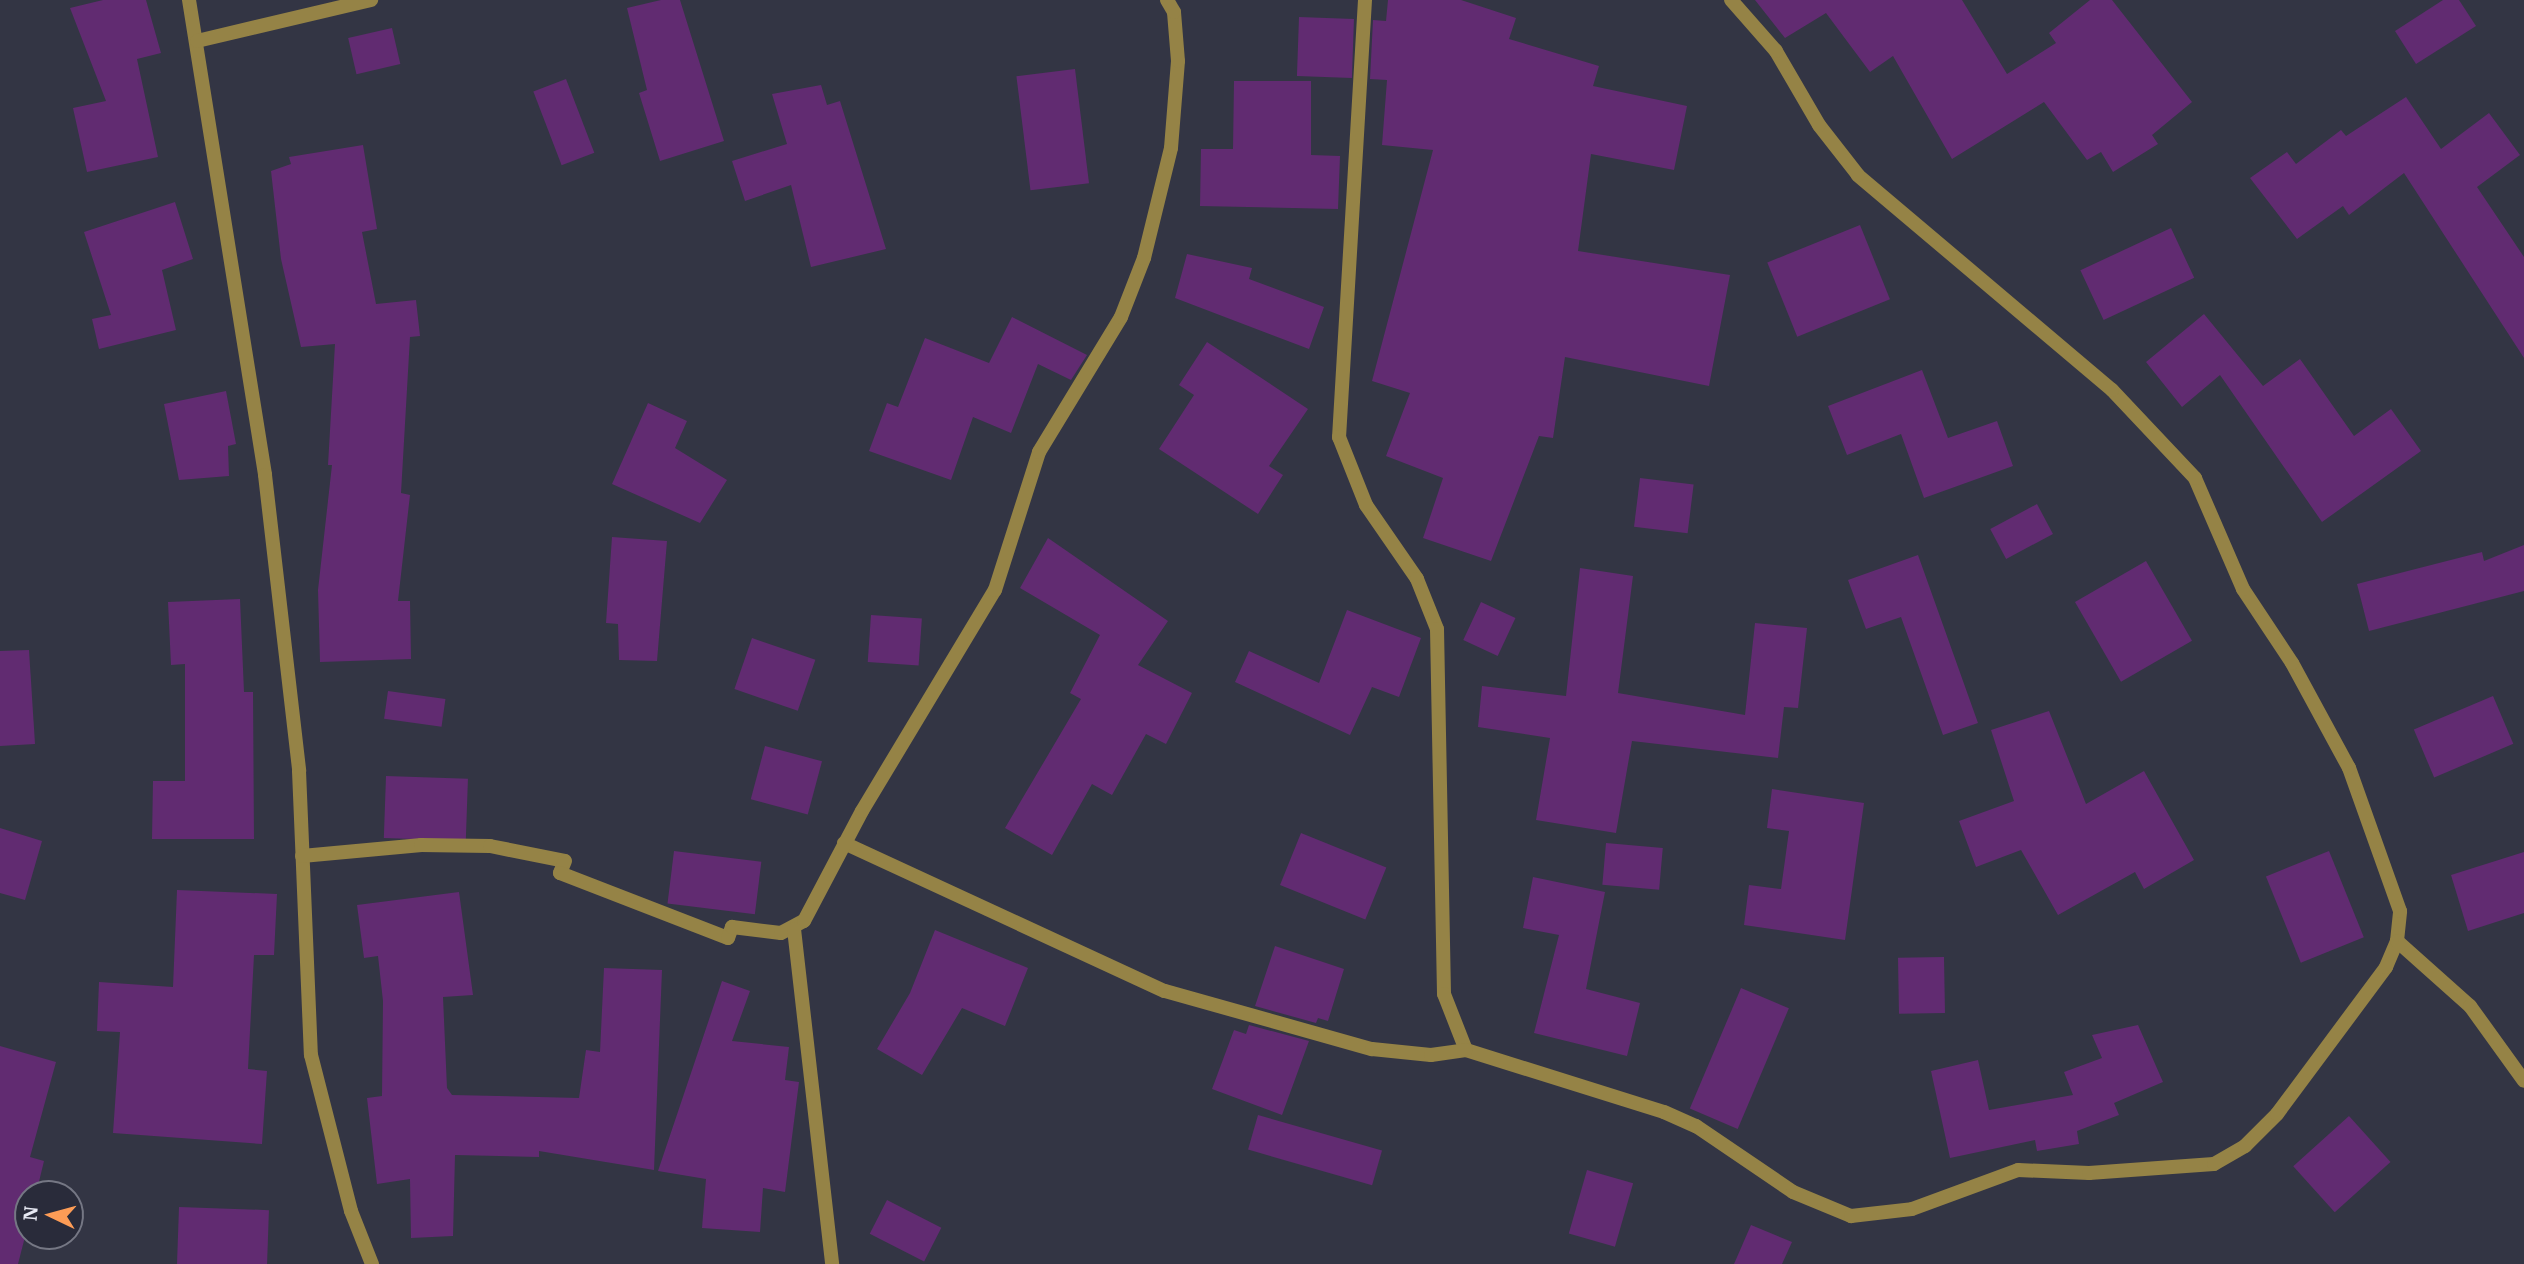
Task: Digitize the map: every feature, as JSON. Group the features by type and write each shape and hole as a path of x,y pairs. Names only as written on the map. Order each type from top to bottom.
{"street":[{"path":"189,0 265,475 299,771 311,1055 351,1211 372,1264"},
{"path":"197,41 372,0"},
{"path":"302,856 421,845 490,846 565,862 561,873 728,938 732,927 767,933 794,929 812,911 844,843 995,590 1039,452 1121,317 1144,258 1171,148 1178,61 1174,12 1167,0"},
{"path":"1365,0 1339,437 1366,505 1417,579 1437,629 1444,994 1466,1050"},
{"path":"844,843 1165,991 1371,1049 1431,1055 1466,1050 1664,1112 1696,1126 1793,1192 1842,1213 1868,1217 1949,1198 2018,1170 2089,1173 2214,1164 2245,1146 2277,1114 2386,967 2397,941 2399,911 2349,768 2292,663 2242,589 2195,478 2121,399 1858,176 1819,125 1776,51 1731,0"},
{"path":"794,929 832,1264"},
{"path":"2397,941 2470,1006 2524,1081"}],"building":[{"path":"103,0 146,0 161,53 137,59 158,157 87,172 73,108 106,101 70,8"},
{"path":"661,0 680,0 724,141 660,161 639,93 647,90 627,8"},
{"path":"1388,0 1461,0 1516,18 1509,39 1599,66 1593,86 1687,106 1674,170 1591,154 1578,251 1730,275 1709,386 1565,357 1553,438 1539,436 1491,561 1423,538 1443,478 1386,456 1410,393 1372,381 1433,150 1382,145 1387,80 1370,79 1373,20 1386,21"},
{"path":"1755,0 1962,0 2007,74 2056,43 2049,33 2090,0 2112,0 2192,102 2152,135 2158,144 2113,172 2101,152 2087,160 2044,102 1952,159 1893,56 1870,72 1826,13 1785,38"},
{"path":"2443,0 2459,0 2476,26 2416,64 2395,31"},
{"path":"1299,17 1354,19 1352,78 1297,76"},
{"path":"392,28 400,64 356,74 348,38"},
{"path":"1075,69 1089,183 1030,190 1016,76"},
{"path":"566,79 594,153 562,165 533,92"},
{"path":"1234,81 1311,81 1311,155 1340,156 1338,209 1200,206 1201,149 1233,149"},
{"path":"821,85 827,105 840,101 886,249 811,267 791,185 745,201 732,161 787,144 772,94"},
{"path":"2406,97 2441,149 2489,113 2520,155 2477,187 2524,257 2524,358 2404,173 2349,215 2343,206 2297,239 2250,178 2287,152 2296,164 2341,130 2346,136"},
{"path":"363,145 377,229 362,232 376,304 416,300 420,336 410,337 401,493 410,495 398,601 410,601 411,659 320,662 318,590 332,465 328,465 335,344 301,347 281,259 271,171 291,164 289,157"},
{"path":"175,202 193,259 162,270 176,330 99,349 92,319 111,315 84,232"},
{"path":"1860,225 1890,299 1797,337 1767,262"},
{"path":"2171,228 2194,278 2104,320 2080,270"},
{"path":"1187,254 1252,268 1249,279 1324,307 1309,349 1175,298"},
{"path":"2204,314 2263,386 2300,359 2354,436 2391,409 2421,451 2322,522 2220,375 2182,407 2146,362"},
{"path":"1012,317 1087,355 1071,380 1038,364 1011,433 973,417 951,480 869,451 887,403 898,407 925,338 989,363"},
{"path":"1207,342 1308,409 1269,466 1283,475 1258,514 1159,449 1194,395 1179,385"},
{"path":"1922,370 1948,438 1997,421 2013,466 1924,498 1901,434 1847,455 1828,406"},
{"path":"226,391 236,444 228,446 229,476 179,480 164,404"},
{"path":"648,403 687,421 675,448 727,480 700,523 612,484"},
{"path":"1640,478 1694,485 1688,533 1634,527"},
{"path":"2037,504 2053,534 2006,559 1990,529"},
{"path":"612,537 667,541 657,661 619,660 618,624 606,623"},
{"path":"1048,538 1168,621 1138,665 1192,693 1166,744 1146,734 1112,795 1092,784 1052,855 1005,828 1081,699 1070,693 1100,635 1020,588"},
{"path":"2524,545 2524,591 2369,631 2357,584 2482,552 2484,561"},
{"path":"1918,555 1978,723 1943,735 1901,617 1866,629 1848,580"},
{"path":"2146,561 2192,641 2121,682 2075,602"},
{"path":"1580,568 1633,576 1618,693 1745,715 1755,623 1807,628 1798,708 1784,707 1778,758 1632,741 1616,833 1536,820 1550,738 1478,727 1482,686 1566,696"},
{"path":"240,599 244,692 253,692 254,839 152,839 153,781 185,781 185,664 171,665 168,602"},
{"path":"1481,602 1515,618 1498,656 1463,640"},
{"path":"1347,610 1421,638 1399,697 1372,687 1350,735 1235,682 1249,651 1319,683"},
{"path":"871,615 922,619 919,665 868,662"},
{"path":"752,638 815,660 798,711 734,689"},
{"path":"29,650 35,744 0,746 0,651"},
{"path":"388,691 445,699 442,727 384,719"},
{"path":"2493,696 2513,744 2434,777 2414,730"},
{"path":"2049,711 2086,804 2144,771 2194,860 2144,889 2135,872 2058,915 2021,850 1976,867 1959,821 2014,801 1991,730"},
{"path":"765,746 822,761 808,814 751,799"},
{"path":"386,776 468,779 466,841 384,838"},
{"path":"1772,789 1864,803 1845,940 1744,925 1749,885 1781,889 1789,831 1767,828"},
{"path":"0,828 42,841 25,900 0,893"},
{"path":"1301,833 1386,867 1365,919 1280,885"},
{"path":"1606,843 1663,848 1659,890 1602,885"},
{"path":"674,851 761,862 755,914 668,904"},
{"path":"2329,851 2364,937 2301,963 2266,876"},
{"path":"2524,852 2524,913 2468,931 2451,875"},
{"path":"1533,877 1605,892 1586,989 1640,1003 1627,1056 1534,1033 1559,935 1523,928"},
{"path":"177,890 277,894 274,955 254,955 248,1069 267,1071 262,1144 113,1133 120,1032 97,1031 99,982 173,987"},
{"path":"459,892 473,995 443,997 447,1088 452,1095 579,1098 586,1050 600,1052 604,968 662,970 654,1170 539,1151 539,1157 455,1155 453,1236 411,1238 410,1179 377,1184 367,1098 382,1096 383,1001 378,956 364,958 357,905"},
{"path":"935,930 1028,968 1005,1026 962,1008 922,1075 877,1049 910,993"},
{"path":"1275,946 1344,969 1328,1021 1318,1018 1316,1023 1255,1006"},
{"path":"1944,957 1945,1013 1899,1014 1898,958"},
{"path":"722,981 750,991 732,1041 789,1047 785,1080 799,1082 785,1192 763,1188 760,1232 702,1228 706,1179 658,1171"},
{"path":"1741,988 1789,1008 1738,1129 1690,1109"},
{"path":"1249,1025 1309,1041 1282,1115 1212,1089 1234,1030 1246,1034"},
{"path":"2138,1025 2163,1082 2114,1103 2119,1115 2077,1131 2079,1144 2037,1151 2035,1140 1950,1158 1931,1071 1978,1060 1989,1110 2073,1095 2064,1072 2102,1058 2092,1035"},
{"path":"0,1046 56,1062 30,1157 44,1161 39,1180 14,1180 14,1250 22,1250 18,1264 0,1264"},
{"path":"1258,1115 1382,1151 1372,1185 1248,1150"},
{"path":"2349,1116 2390,1162 2335,1212 2293,1166"},
{"path":"1587,1170 1633,1183 1615,1247 1569,1233"},
{"path":"887,1200 941,1228 924,1262 870,1234"},
{"path":"179,1207 269,1210 267,1264 177,1264"},
{"path":"1751,1225 1792,1242 1782,1264 1734,1264"}]}
